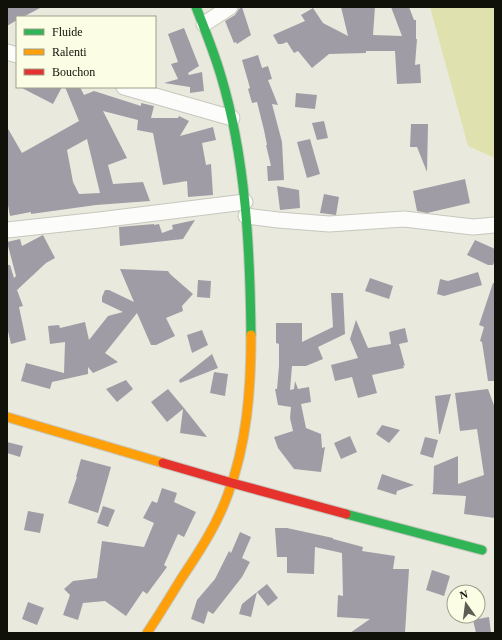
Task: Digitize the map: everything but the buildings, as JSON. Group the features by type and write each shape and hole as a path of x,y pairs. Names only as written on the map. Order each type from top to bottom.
{"street":[{"path":"147,633 195,560 213,528 232,482 241,454 248,407 252,337 246,209 232,118 204,24 196,7"},
{"path":"204,24 230,7"},
{"path":"127,88 232,118"},
{"path":"7,230 99,220 246,209 329,224 404,219 472,227 495,225"},
{"path":"7,417 232,482 482,550"}],"green space":[{"path":"430,7 495,7 495,158 468,146"}],"traffic: fast":[{"path":"196,7 221,76 236,139 248,237 251,335"},
{"path":"346,514 482,550"}],"traffic: slow":[{"path":"147,633 207,538 219,517 228,494 240,456 247,416 251,335"},
{"path":"7,417 163,463"}],"traffic: jam":[{"path":"163,463 346,514"}]}
